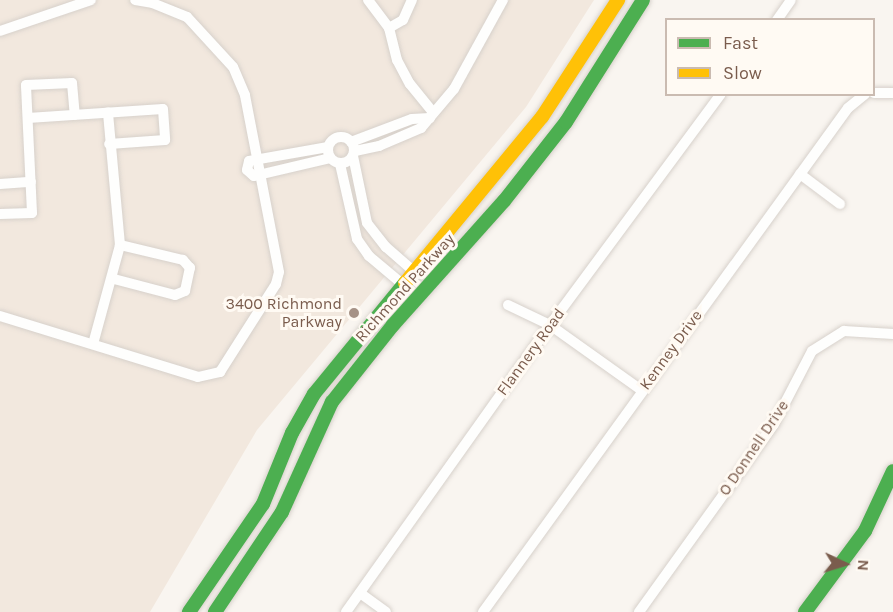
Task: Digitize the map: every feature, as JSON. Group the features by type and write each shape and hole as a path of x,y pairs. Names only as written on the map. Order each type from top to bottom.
{"main road":[{"name":"Richmond Parkway","path":"189,612 263,504 292,433 314,394 542,117 618,0"},
{"name":"Richmond Parkway","path":"214,612 282,512 332,402 429,284 504,201 566,122 643,0"},
{"path":"805,612 865,531 893,471"}],"street":[{"path":"0,31 91,0"},
{"path":"0,316 198,377 220,372 276,284 279,272 245,95 233,67 187,17 153,3 135,0"},
{"path":"368,0 389,28 397,60 432,115"},
{"path":"389,28 403,20 412,0"},
{"path":"260,175 416,133 454,89 503,0"},
{"path":"778,18 791,0"},
{"path":"0,214 33,213 26,85 72,83 75,115"},
{"path":"875,93 893,93"},
{"name":"Flannery Road","path":"346,612 550,325 720,96"},
{"name":"Kenney Drive","path":"483,612 848,108 863,96"},
{"path":"28,118 163,109 165,140 109,144"},
{"path":"93,344 114,279 120,245 109,144 108,113"},
{"path":"418,297 369,256 357,239 332,156 339,137 353,150 368,223 386,247 429,284"},
{"path":"256,159 295,153 332,156"},
{"path":"295,153 298,166"},
{"path":"800,174 840,204"},
{"path":"0,184 31,182"},
{"path":"114,279 175,295 185,291 190,268 183,260 120,245"},
{"path":"508,305 550,325 642,390"},
{"name":"O Donnell Drive","path":"639,612 774,424 812,351 844,331 893,334"},
{"path":"360,593 386,612"}],"shaded area":[{"path":"0,0 594,0 526,107 257,430 150,612 0,612"}],"traffic: fast":[{"path":"215,612 282,512 332,402 393,325 504,201 566,122 643,0"},
{"path":"189,612 263,504 292,433 314,394 405,283"},
{"path":"805,612 865,531 893,471"}],"traffic: slow":[{"path":"405,283 542,117 618,0"}],"place":[{"name":"3400 Richmond Parkway","path":"354,313"}]}
